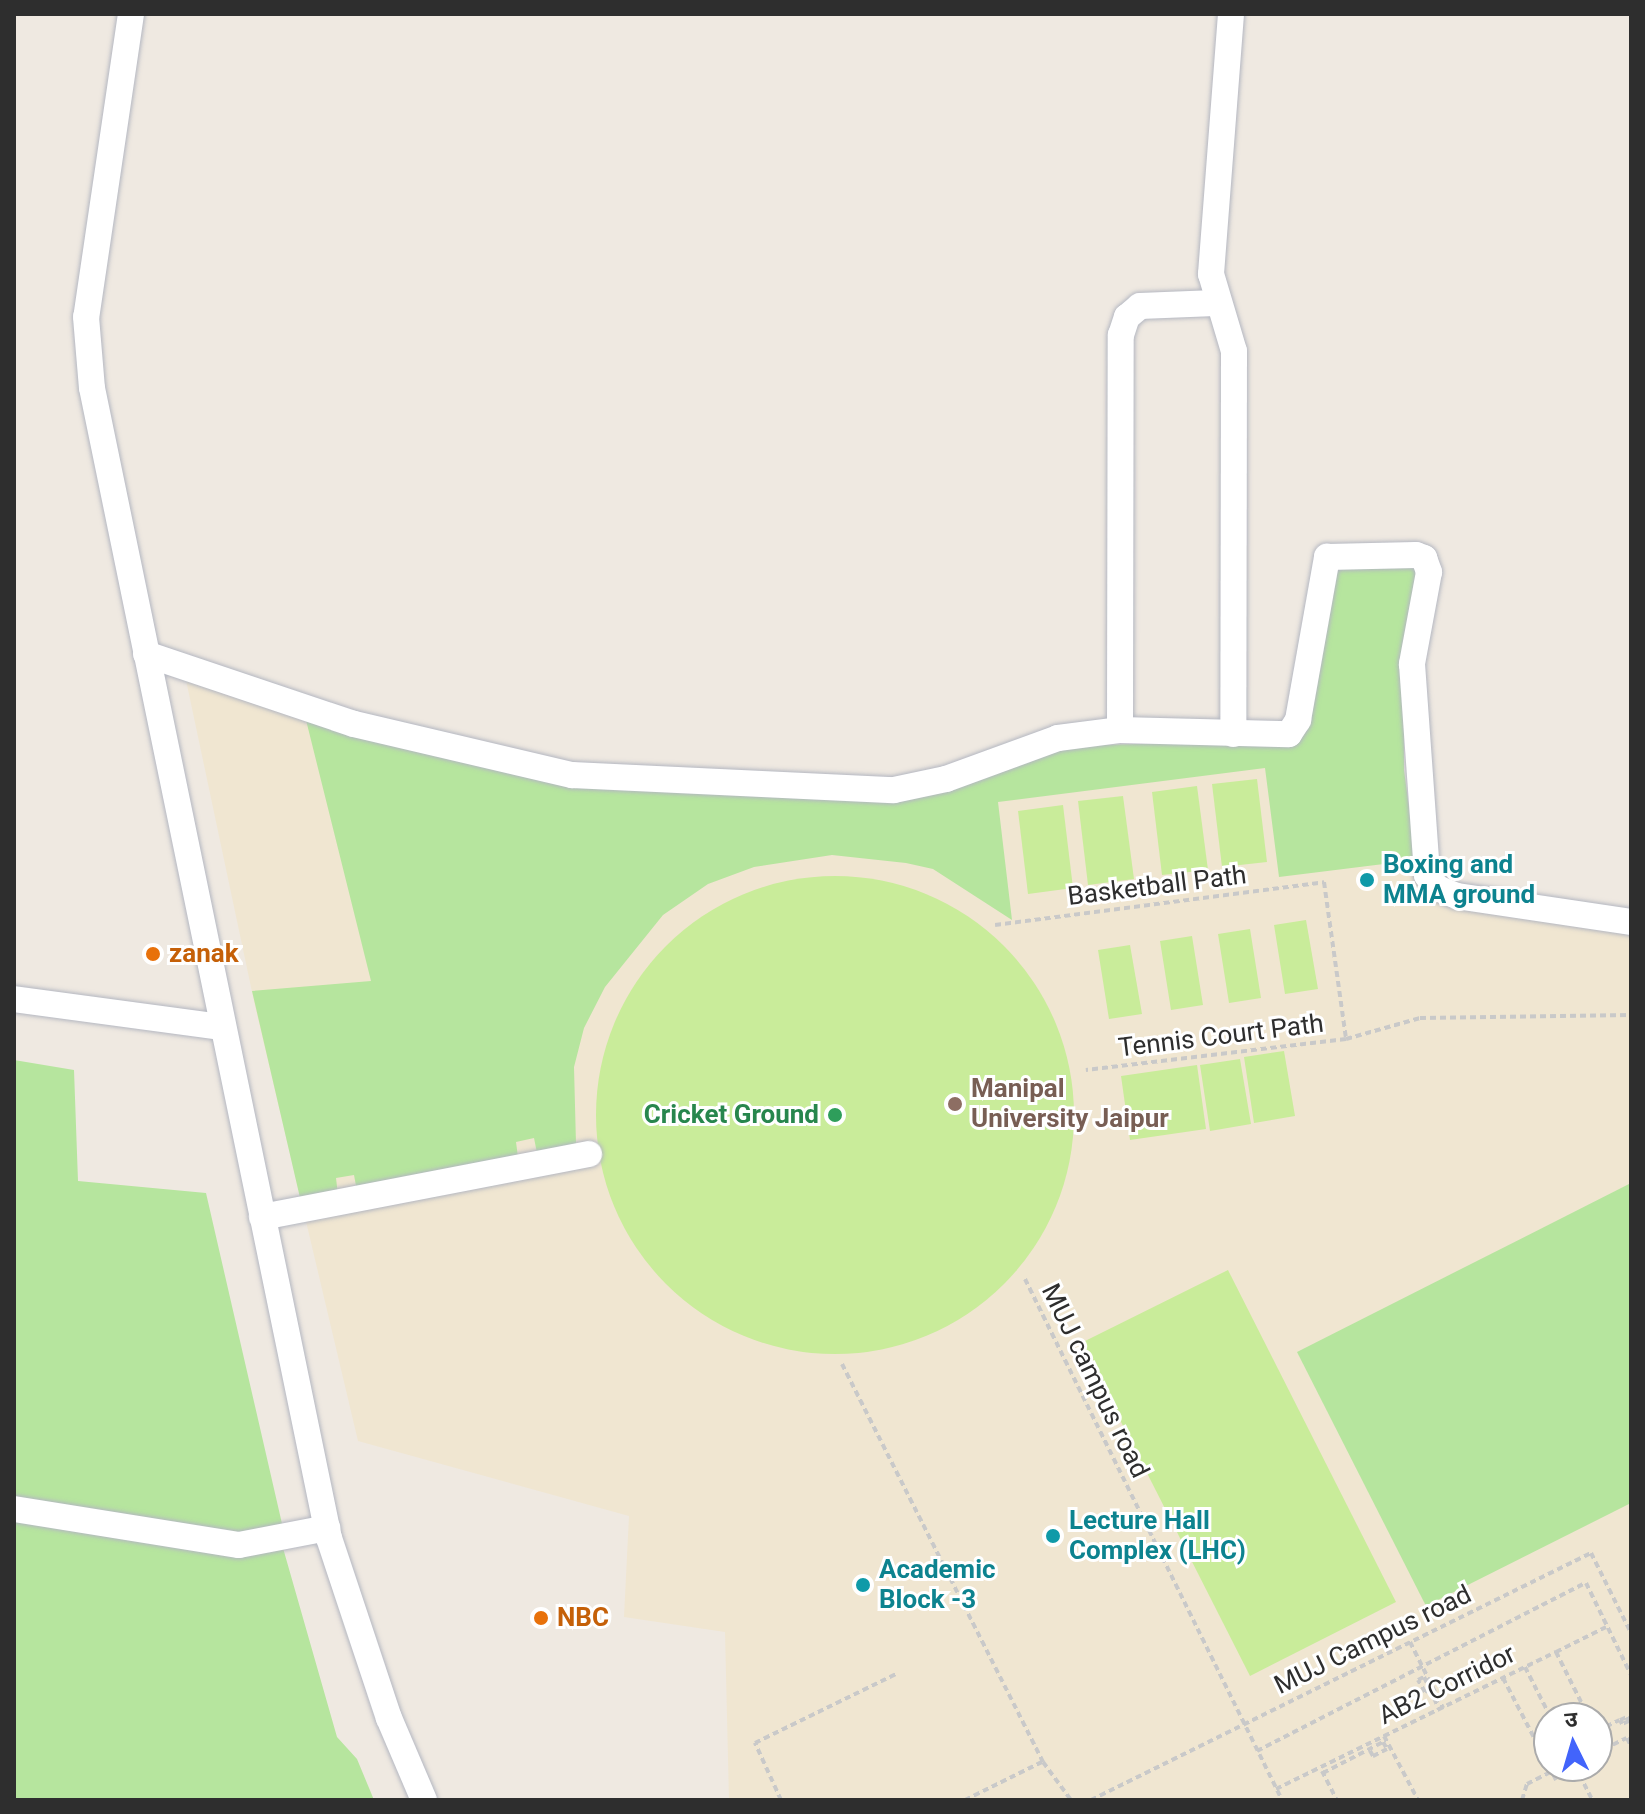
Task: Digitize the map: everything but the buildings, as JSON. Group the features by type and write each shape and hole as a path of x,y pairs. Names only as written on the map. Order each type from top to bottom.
{"street":[{"path":"131,14 86,317 92,388 327,1528 379,1690 424,1800"},
{"path":"1231,14 1211,274 1215,303 1234,351 1233,734"},
{"path":"1120,730 1121,335 1127,317 1140,306 1215,303"},
{"path":"146,654 354,724 572,775 894,790 946,779 1058,738 1120,730 1280,736 1295,728 1327,557 1424,558 1429,572 1412,664 1427,875 1437,888 1457,896 1631,922"},
{"path":"14,999 222,1027"},
{"path":"262,1217 589,1154"},
{"path":"14,1509 239,1545 327,1528"}],"path":[{"name":"Basketball Path","path":"995,925 1324,882"},
{"name":"Tennis Court Path","path":"1086,1070 1346,1039 1324,882"},
{"path":"1346,1039 1420,1018 1631,1015"},
{"name":"MUJ campus road","path":"1025,1279 1242,1726 1282,1800"},
{"path":"842,1364 1043,1762 1071,1800"},
{"name":"MUJ Campus road","path":"1091,1800 1591,1553 1631,1633"},
{"path":"1257,1751 1586,1583 1631,1675"},
{"path":"1556,1652 1606,1627"},
{"path":"1410,1642 1441,1708"},
{"name":"AB2 Corridor","path":"1276,1789 1322,1771 1384,1736 1556,1652 1581,1702"},
{"path":"1525,1667 1543,1702"},
{"path":"781,1800 755,1743 896,1674"},
{"path":"1503,1678 1533,1737"},
{"path":"1430,1689 1441,1708"},
{"path":"1613,1724 1620,1720"},
{"path":"1384,1736 1418,1800"},
{"path":"1613,1745 1627,1738 1631,1746"},
{"path":"1366,1763 1360,1751 1369,1749"},
{"path":"965,1800 1043,1762"},
{"path":"1322,1771 1337,1800"},
{"path":"1522,1800 1527,1784 1533,1781"},
{"path":"1583,1800 1591,1798"}],"shaded area":[{"name":"Manipal University Jaipur","path":"1404,653 1404,770 1420,893 1631,930 1631,1800 729,1800 725,1632 624,1617 629,1516 358,1441 255,1006 186,680 440,754 909,799 1062,746 1295,740"}],"green space":[{"path":"1328,566 1417,567 1404,653 1404,770 1416,860 1279,877 1265,768 998,802 1012,920 933,869 906,863 832,855 754,867 708,884 663,915 605,987 584,1028 574,1067 576,1144 537,1153 534,1138 516,1142 518,1157 357,1191 354,1175 336,1178 338,1195 301,1202 252,991 371,981 305,716 440,754 909,799 1062,746 1295,740"},
{"path":"1257,779 1267,862 1222,867 1212,784"},
{"path":"1197,786 1208,870 1162,875 1152,792"},
{"path":"1123,796 1134,879 1088,885 1078,801"},
{"path":"1063,805 1073,888 1028,894 1018,811"},
{"name":"Cricket Ground","path":"835,876 882,881 926,894 968,916 1004,946 1034,982 1056,1024 1069,1068 1074,1115 1069,1162 1056,1206 1034,1248 1004,1284 968,1314 926,1336 882,1349 835,1354 788,1349 744,1336 702,1314 666,1284 636,1248 614,1206 601,1162 596,1115 601,1068 614,1024 636,982 666,946 702,916 744,894 788,881"},
{"path":"1306,920 1318,989 1285,994 1274,925"},
{"path":"1250,929 1261,998 1229,1003 1218,934"},
{"path":"1192,936 1203,1005 1171,1010 1160,941"},
{"path":"1130,945 1142,1014 1109,1019 1098,950"},
{"path":"1284,1051 1295,1116 1254,1123 1244,1057"},
{"path":"1240,1059 1251,1124 1210,1131 1200,1065"},
{"path":"14,1060 74,1070 78,1181 206,1193 283,1528 227,1535 14,1503"},
{"path":"1197,1065 1206,1129 1130,1140 1121,1076"},
{"path":"1631,1183 1631,1503 1426,1606 1297,1352"},
{"path":"1228,1270 1396,1602 1250,1676 1081,1343"},
{"path":"14,1515 283,1548 337,1737 357,1759 374,1800 14,1800"}],"place":[{"name":"Boxing and MMA ground","path":"1367,880"},
{"name":"zanak","path":"153,954"},
{"name":"Manipal University Jaipur","path":"955,1104"},
{"name":"Cricket Ground","path":"835,1115"},
{"name":"Lecture Hall Complex (LHC)","path":"1053,1536"},
{"name":"Academic Block -3","path":"863,1585"},
{"name":"NBC","path":"541,1618"}]}
